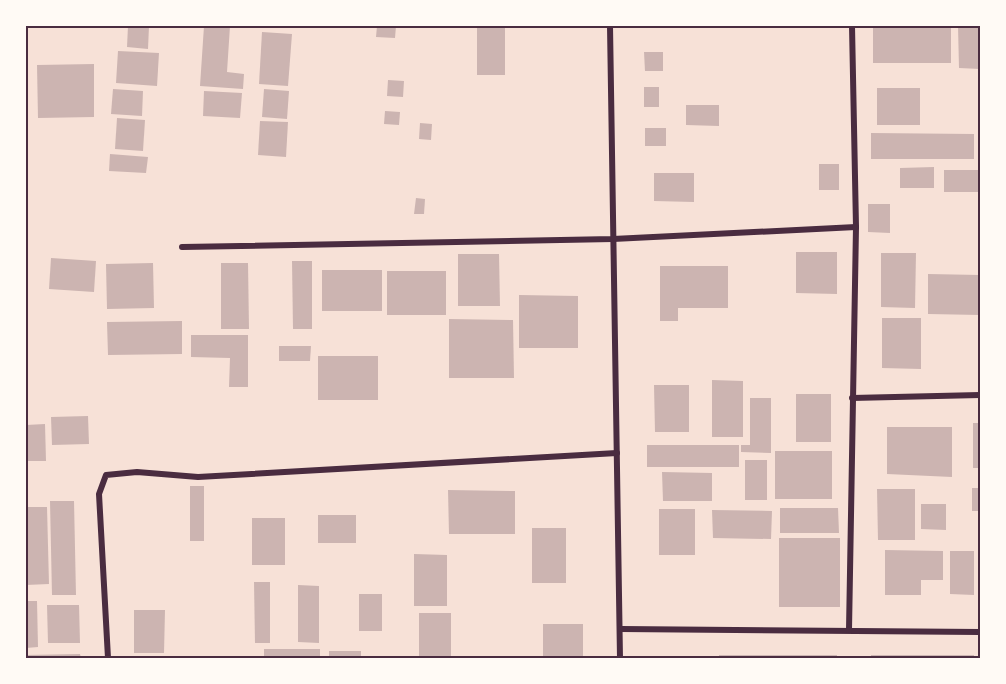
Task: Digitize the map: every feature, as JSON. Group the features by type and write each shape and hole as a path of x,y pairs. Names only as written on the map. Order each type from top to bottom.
{"street":[{"path":"610,26 620,658"},
{"path":"849,630 856,227 852,26"},
{"path":"182,247 613,239 856,227"},
{"path":"852,398 981,395"},
{"path":"108,658 99,494 106,475 137,472 198,477 618,453"},
{"path":"621,629 981,632"}],"building":[{"path":"128,26 149,26 148,49 127,47"},
{"path":"204,26 230,26 227,72 244,74 243,89 200,86"},
{"path":"377,26 396,26 395,38 376,37"},
{"path":"477,26 505,26 505,75 477,75"},
{"path":"873,26 951,26 951,63 873,63"},
{"path":"958,26 980,26 980,69 959,68"},
{"path":"262,32 292,34 288,86 259,84"},
{"path":"118,51 159,53 157,86 116,83"},
{"path":"644,52 663,52 663,71 645,71"},
{"path":"94,64 94,117 38,118 37,65"},
{"path":"388,80 404,81 403,97 387,96"},
{"path":"644,87 659,87 659,107 644,107"},
{"path":"877,88 920,88 920,125 877,125"},
{"path":"113,89 143,91 142,116 111,114"},
{"path":"264,89 289,91 287,119 262,117"},
{"path":"204,91 242,93 240,118 203,116"},
{"path":"686,105 719,105 719,126 686,125"},
{"path":"385,111 400,112 399,125 384,124"},
{"path":"117,118 145,120 143,151 115,149"},
{"path":"260,121 288,122 286,157 258,155"},
{"path":"420,123 432,124 431,140 419,139"},
{"path":"645,128 666,128 666,146 645,146"},
{"path":"871,133 974,134 974,159 871,159"},
{"path":"110,154 148,157 146,173 109,171"},
{"path":"819,164 839,164 839,190 819,190"},
{"path":"934,167 934,188 900,188 900,168"},
{"path":"944,170 980,170 980,192 944,192"},
{"path":"654,173 694,173 694,202 654,201"},
{"path":"416,198 425,199 424,214 414,214"},
{"path":"868,204 890,204 890,233 868,232"},
{"path":"796,252 837,252 837,294 796,293"},
{"path":"881,253 916,253 915,308 881,307"},
{"path":"458,254 499,254 500,306 458,306"},
{"path":"51,258 96,261 94,292 49,289"},
{"path":"292,261 312,261 312,329 293,329"},
{"path":"153,263 154,308 107,309 106,264"},
{"path":"221,263 248,263 249,329 221,329"},
{"path":"660,266 728,266 728,308 678,308 678,321 660,321"},
{"path":"322,270 382,270 382,311 322,311"},
{"path":"387,271 446,271 446,315 387,315"},
{"path":"928,274 980,275 980,315 928,314"},
{"path":"519,295 578,296 578,348 519,348"},
{"path":"882,318 921,318 921,369 882,368"},
{"path":"449,319 513,320 514,378 449,378"},
{"path":"182,321 182,354 108,355 107,322"},
{"path":"191,335 248,335 248,387 229,387 230,358 191,357"},
{"path":"279,346 311,346 310,361 279,361"},
{"path":"318,356 378,356 378,400 318,400"},
{"path":"712,380 743,381 743,437 712,437"},
{"path":"654,385 689,385 689,432 655,432"},
{"path":"796,394 831,394 831,442 796,442"},
{"path":"750,398 771,398 771,453 741,452 741,445 750,445"},
{"path":"88,416 89,444 52,445 51,417"},
{"path":"973,423 980,423 980,468 973,468"},
{"path":"45,424 46,461 26,461 26,425"},
{"path":"887,427 952,427 952,477 887,474"},
{"path":"647,445 739,445 739,467 647,467"},
{"path":"775,451 832,451 832,499 775,499"},
{"path":"745,460 767,460 767,500 745,500"},
{"path":"662,472 712,473 712,501 663,501"},
{"path":"190,486 204,486 204,541 190,541"},
{"path":"972,488 980,488 980,511 972,511"},
{"path":"877,489 915,489 915,540 878,540"},
{"path":"448,490 515,491 515,534 449,534"},
{"path":"50,501 74,501 76,595 52,595"},
{"path":"921,504 946,504 946,530 921,529"},
{"path":"26,507 47,507 49,584 26,585"},
{"path":"780,508 838,508 839,533 780,533"},
{"path":"659,509 695,509 695,555 659,555"},
{"path":"712,510 772,511 771,539 713,538"},
{"path":"318,515 356,515 356,543 318,543"},
{"path":"252,518 285,518 285,565 252,565"},
{"path":"532,528 566,528 566,583 532,583"},
{"path":"779,538 840,538 840,607 779,607"},
{"path":"885,550 943,551 943,580 921,580 921,595 885,595"},
{"path":"950,551 974,551 974,595 950,594"},
{"path":"414,554 447,555 447,606 414,606"},
{"path":"254,582 270,582 270,643 255,643"},
{"path":"298,585 319,586 319,643 298,642"},
{"path":"359,594 382,594 382,631 359,631"},
{"path":"26,601 37,601 38,647 26,648"},
{"path":"47,605 79,605 80,643 48,643"},
{"path":"134,610 165,610 164,653 134,653"},
{"path":"419,613 451,613 451,656 419,656"},
{"path":"543,624 583,624 583,658 543,658"},
{"path":"264,649 320,649 320,658 264,658"},
{"path":"329,651 361,651 361,658 329,658"},
{"path":"80,654 81,658 26,658 26,655"},
{"path":"719,655 837,655 837,658 719,658"},
{"path":"871,655 974,655 974,658 871,658"}]}
